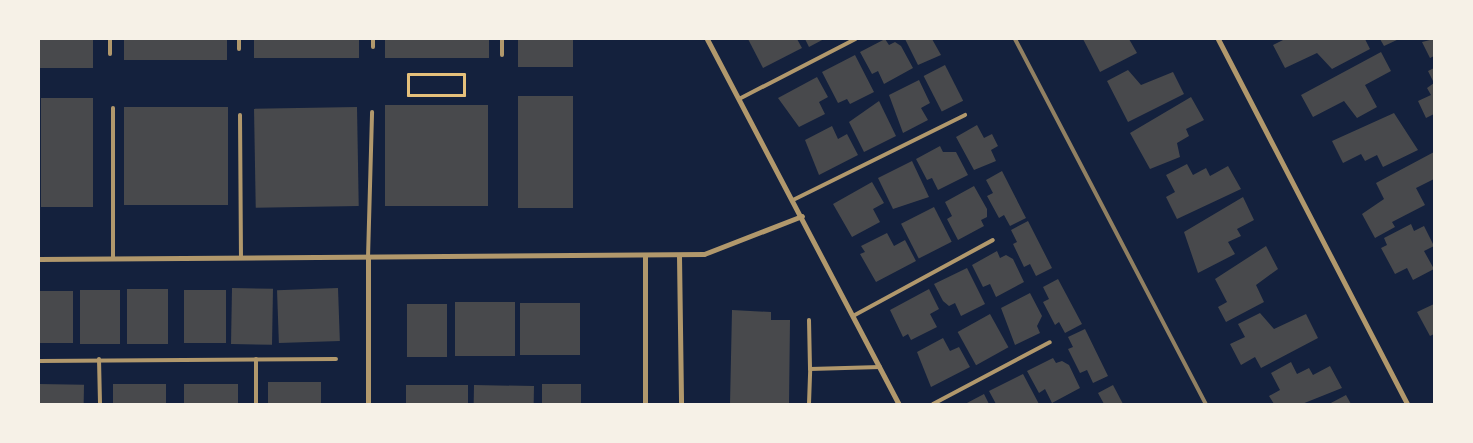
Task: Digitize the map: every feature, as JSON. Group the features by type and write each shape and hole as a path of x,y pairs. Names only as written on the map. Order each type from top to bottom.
{"street":[{"path":"707,39 802,216 899,404"},
{"path":"1218,39 1407,404"},
{"path":"39,259 679,256 728,248 802,216"},
{"path":"645,256 645,404"},
{"path":"679,256 681,404"},
{"path":"368,258 368,404"}],"lane":[{"path":"110,39 110,54"},
{"path":"239,39 239,49"},
{"path":"373,39 373,47"},
{"path":"502,39 502,54"},
{"path":"739,99 855,39"},
{"path":"113,108 113,259"},
{"path":"368,258 372,112"},
{"path":"793,200 965,114"},
{"path":"240,115 241,258"},
{"path":"853,316 993,240"},
{"path":"809,320 809,404"},
{"path":"932,404 1050,342"},
{"path":"39,361 99,359 336,359"},
{"path":"99,359 100,404"},
{"path":"256,359 256,404"},
{"path":"810,369 880,367"}],"path":[{"path":"408,74 464,74 464,95 408,94 408,74"}],"building":[{"path":"40,39 93,39 93,68 40,68"},
{"path":"124,39 227,39 227,60 124,60"},
{"path":"254,39 359,39 359,58 254,58"},
{"path":"385,39 489,39 489,58 385,58"},
{"path":"518,39 573,39 573,67 518,67"},
{"path":"748,39 797,39 802,48 763,68"},
{"path":"805,39 824,39 809,47"},
{"path":"885,39 889,45 895,42 901,46 913,68 884,84 878,71 872,74 860,52"},
{"path":"905,39 932,39 941,55 918,65"},
{"path":"1083,39 1129,39 1137,53 1100,72"},
{"path":"1285,39 1365,39 1370,49 1332,69 1317,53 1285,68 1273,45"},
{"path":"1380,39 1399,39 1384,46"},
{"path":"1434,39 1434,56 1430,58 1422,42"},
{"path":"1381,52 1391,71 1365,85 1377,107 1357,118 1344,101 1313,117 1301,95"},
{"path":"855,55 874,92 850,104 847,99 838,103 822,72"},
{"path":"945,65 963,101 942,112 924,76"},
{"path":"1434,68 1434,83 1428,71"},
{"path":"1128,70 1141,85 1173,72 1184,94 1128,122 1107,81"},
{"path":"817,77 828,97 819,102 825,114 799,127 778,98"},
{"path":"919,80 930,103 921,108 928,120 903,133 889,95"},
{"path":"1434,83 1434,114 1426,118 1418,101 1431,95 1427,88"},
{"path":"518,96 573,96 573,208 518,208"},
{"path":"1191,97 1204,120 1186,129 1189,136 1177,143 1180,157 1150,169 1130,133"},
{"path":"41,98 93,98 93,207 41,207"},
{"path":"879,101 896,136 864,152 849,122"},
{"path":"385,105 488,105 488,206 385,206"},
{"path":"124,107 228,107 228,205 124,205"},
{"path":"357,107 359,206 256,208 254,109"},
{"path":"1394,113 1418,150 1383,167 1377,155 1365,161 1361,154 1343,163 1332,141"},
{"path":"977,125 984,138 992,134 998,146 991,150 996,161 974,170 956,137"},
{"path":"832,126 838,139 847,134 858,155 819,175 805,140"},
{"path":"940,146 943,152 956,152 968,175 938,190 932,178 927,180 916,159"},
{"path":"1434,152 1434,179 1416,188 1425,205 1392,222 1395,227 1375,238 1362,214 1384,199 1376,183"},
{"path":"912,161 929,197 893,209 878,178"},
{"path":"1187,164 1193,175 1206,168 1210,176 1228,166 1241,189 1177,219 1166,197 1175,192 1166,175"},
{"path":"1002,171 1026,218 1010,226 1004,215 999,218 987,196 993,193 986,180"},
{"path":"872,182 884,203 873,209 880,222 852,237 833,204"},
{"path":"974,186 987,209 987,217 981,220 984,226 958,240 947,219 952,216 945,202"},
{"path":"1243,197 1254,220 1237,229 1241,236 1228,242 1235,254 1198,273 1184,232"},
{"path":"934,207 952,242 919,259 901,224"},
{"path":"1028,221 1052,268 1036,276 1030,264 1024,267 1013,244 1017,242 1011,230"},
{"path":"1411,224 1414,231 1424,226 1434,246 1424,251 1434,269 1413,280 1407,268 1395,274 1381,248 1387,245 1384,238"},
{"path":"887,233 894,246 905,240 916,261 876,282 860,254 865,252 861,246"},
{"path":"1266,246 1278,269 1256,285 1264,302 1226,322 1218,307 1227,302 1215,279"},
{"path":"997,251 1000,258 1006,255 1013,259 1024,282 996,297 990,284 983,287 972,265"},
{"path":"967,268 985,304 961,316 955,303 949,306 943,301 934,284"},
{"path":"1058,279 1082,324 1065,333 1059,322 1055,325 1043,302 1049,299 1043,287"},
{"path":"232,288 273,289 272,345 231,344"},
{"path":"338,288 340,341 279,343 277,290"},
{"path":"127,289 168,289 168,344 127,344"},
{"path":"929,289 939,309 930,314 937,327 911,340 908,334 903,337 890,310"},
{"path":"80,290 120,290 120,344 80,344"},
{"path":"184,290 226,290 226,343 184,343"},
{"path":"39,291 73,291 73,343 39,343"},
{"path":"1030,293 1042,316 1037,326 1040,333 1015,345 1001,308"},
{"path":"455,302 515,302 515,356 455,356"},
{"path":"520,303 580,303 580,355 520,355"},
{"path":"407,304 447,304 447,357 407,357"},
{"path":"1434,304 1434,334 1430,336 1417,312"},
{"path":"732,310 771,312 771,320 790,320 789,404 730,404"},
{"path":"1260,313 1274,329 1306,314 1318,338 1261,368 1255,357 1241,365 1230,344 1245,337 1238,324"},
{"path":"990,314 1008,347 976,365 958,332"},
{"path":"1085,329 1108,376 1093,383 1087,370 1080,373 1068,349 1073,347 1068,337"},
{"path":"943,338 950,351 959,347 970,367 931,387 917,352"},
{"path":"1053,358 1056,363 1062,361 1069,365 1080,388 1052,403 1045,389 1039,393 1027,371"},
{"path":"1291,362 1297,374 1309,368 1313,375 1330,366 1342,388 1302,404 1274,404 1269,396 1280,390 1271,373"},
{"path":"1023,374 1039,404 996,404 989,391"},
{"path":"268,382 321,382 321,404 268,404"},
{"path":"39,384 84,385 84,404 39,404"},
{"path":"113,384 166,384 166,404 113,404"},
{"path":"184,384 238,384 238,404 184,404"},
{"path":"542,384 581,384 581,404 542,404"},
{"path":"406,385 468,385 468,404 406,404"},
{"path":"474,385 534,386 534,404 474,404"},
{"path":"1113,385 1123,404 1104,404 1098,393"},
{"path":"984,394 989,404 965,404"},
{"path":"1346,395 1351,404 1329,404"}],"railway":[{"path":"1015,39 1206,404"}]}
